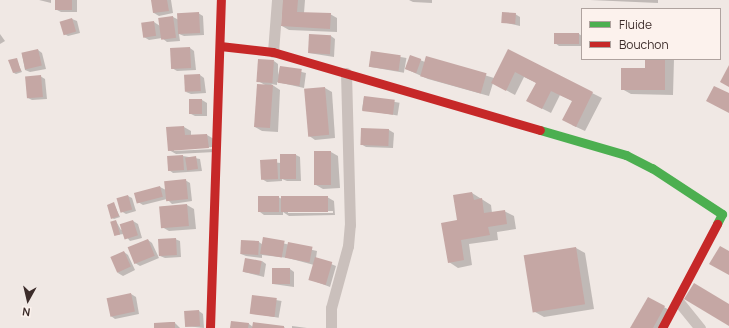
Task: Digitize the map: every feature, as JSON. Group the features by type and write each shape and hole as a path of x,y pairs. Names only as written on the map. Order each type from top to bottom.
{"street":[{"path":"210,328 221,0"},
{"path":"273,52 277,0"},
{"path":"220,46 273,52 346,72 626,155 652,168 722,214 678,301 662,328"},
{"path":"331,328 331,308 348,246 350,225 346,72"},
{"path":"678,301 700,328"}],"building":[{"path":"55,0 72,0 72,10 55,10"},
{"path":"151,0 167,0 169,11 153,13"},
{"path":"282,0 298,0 297,12 331,13 330,29 281,26"},
{"path":"199,12 200,33 178,34 177,13"},
{"path":"502,12 516,13 515,24 501,23"},
{"path":"173,16 176,38 161,40 158,18"},
{"path":"72,18 76,31 64,35 60,22"},
{"path":"154,21 156,36 143,38 141,23"},
{"path":"554,33 579,33 579,44 554,44"},
{"path":"309,34 331,35 330,54 308,53"},
{"path":"190,47 191,68 171,69 170,48"},
{"path":"38,49 42,66 25,69 21,53"},
{"path":"508,49 593,92 576,127 562,120 572,101 551,91 542,109 526,101 536,83 515,72 506,91 491,83"},
{"path":"371,51 401,55 398,71 369,67"},
{"path":"410,55 421,59 416,73 405,69"},
{"path":"426,56 487,73 481,94 420,76"},
{"path":"17,58 21,71 13,73 8,60"},
{"path":"258,59 274,60 272,83 256,82"},
{"path":"645,60 665,60 665,90 621,90 621,68 645,68"},
{"path":"729,65 729,87 720,82"},
{"path":"280,66 302,69 299,86 278,83"},
{"path":"200,74 201,91 185,92 184,75"},
{"path":"41,75 43,97 27,98 25,76"},
{"path":"257,84 273,85 270,128 254,127"},
{"path":"714,86 729,93 729,113 706,101"},
{"path":"325,87 329,135 308,137 304,89"},
{"path":"364,96 395,100 393,115 362,111"},
{"path":"189,99 202,99 202,114 189,114"},
{"path":"184,126 185,135 207,134 209,148 168,151 166,127"},
{"path":"361,128 389,129 388,146 360,145"},
{"path":"314,151 331,151 331,185 314,185"},
{"path":"280,154 296,154 296,179 280,179"},
{"path":"183,155 184,170 168,171 167,156"},
{"path":"196,156 198,169 187,171 185,158"},
{"path":"277,159 278,179 261,180 260,160"},
{"path":"186,179 188,199 166,201 164,181"},
{"path":"160,186 163,197 137,204 134,193"},
{"path":"472,192 474,200 482,198 484,213 505,210 507,224 488,227 490,235 461,240 464,260 448,263 441,223 457,220 453,195"},
{"path":"128,195 132,209 121,213 116,198"},
{"path":"258,196 279,196 279,212 258,212"},
{"path":"281,196 328,196 328,212 281,212"},
{"path":"114,202 119,216 111,219 107,205"},
{"path":"187,204 189,226 161,228 159,206"},
{"path":"116,220 120,234 114,236 110,222"},
{"path":"133,220 138,235 125,240 120,224"},
{"path":"263,237 285,241 282,258 260,254"},
{"path":"176,238 177,255 159,256 158,239"},
{"path":"148,239 155,256 134,264 128,247"},
{"path":"241,240 259,241 258,255 240,254"},
{"path":"288,242 313,247 309,262 285,258"},
{"path":"720,246 729,251 729,275 709,264"},
{"path":"576,247 585,304 533,313 524,255"},
{"path":"124,251 131,267 117,273 110,257"},
{"path":"315,257 332,262 326,285 308,280"},
{"path":"245,258 262,261 259,275 243,272"},
{"path":"272,268 290,268 290,284 272,284"},
{"path":"694,283 729,304 729,326 684,299"},
{"path":"131,293 135,312 110,317 107,298"},
{"path":"252,295 277,298 274,317 250,314"},
{"path":"648,297 665,306 653,328 630,328"},
{"path":"199,310 200,326 185,327 184,311"},
{"path":"231,321 249,323 248,328 230,328"},
{"path":"175,322 175,328 154,328 154,323"},
{"path":"253,322 284,326 284,328 252,328"}],"traffic: fast":[{"path":"540,130 626,155 652,168 722,214 717,224"}],"traffic: jam":[{"path":"210,328 221,0"},
{"path":"220,46 273,52 540,130"},
{"path":"662,328 717,224"}]}
